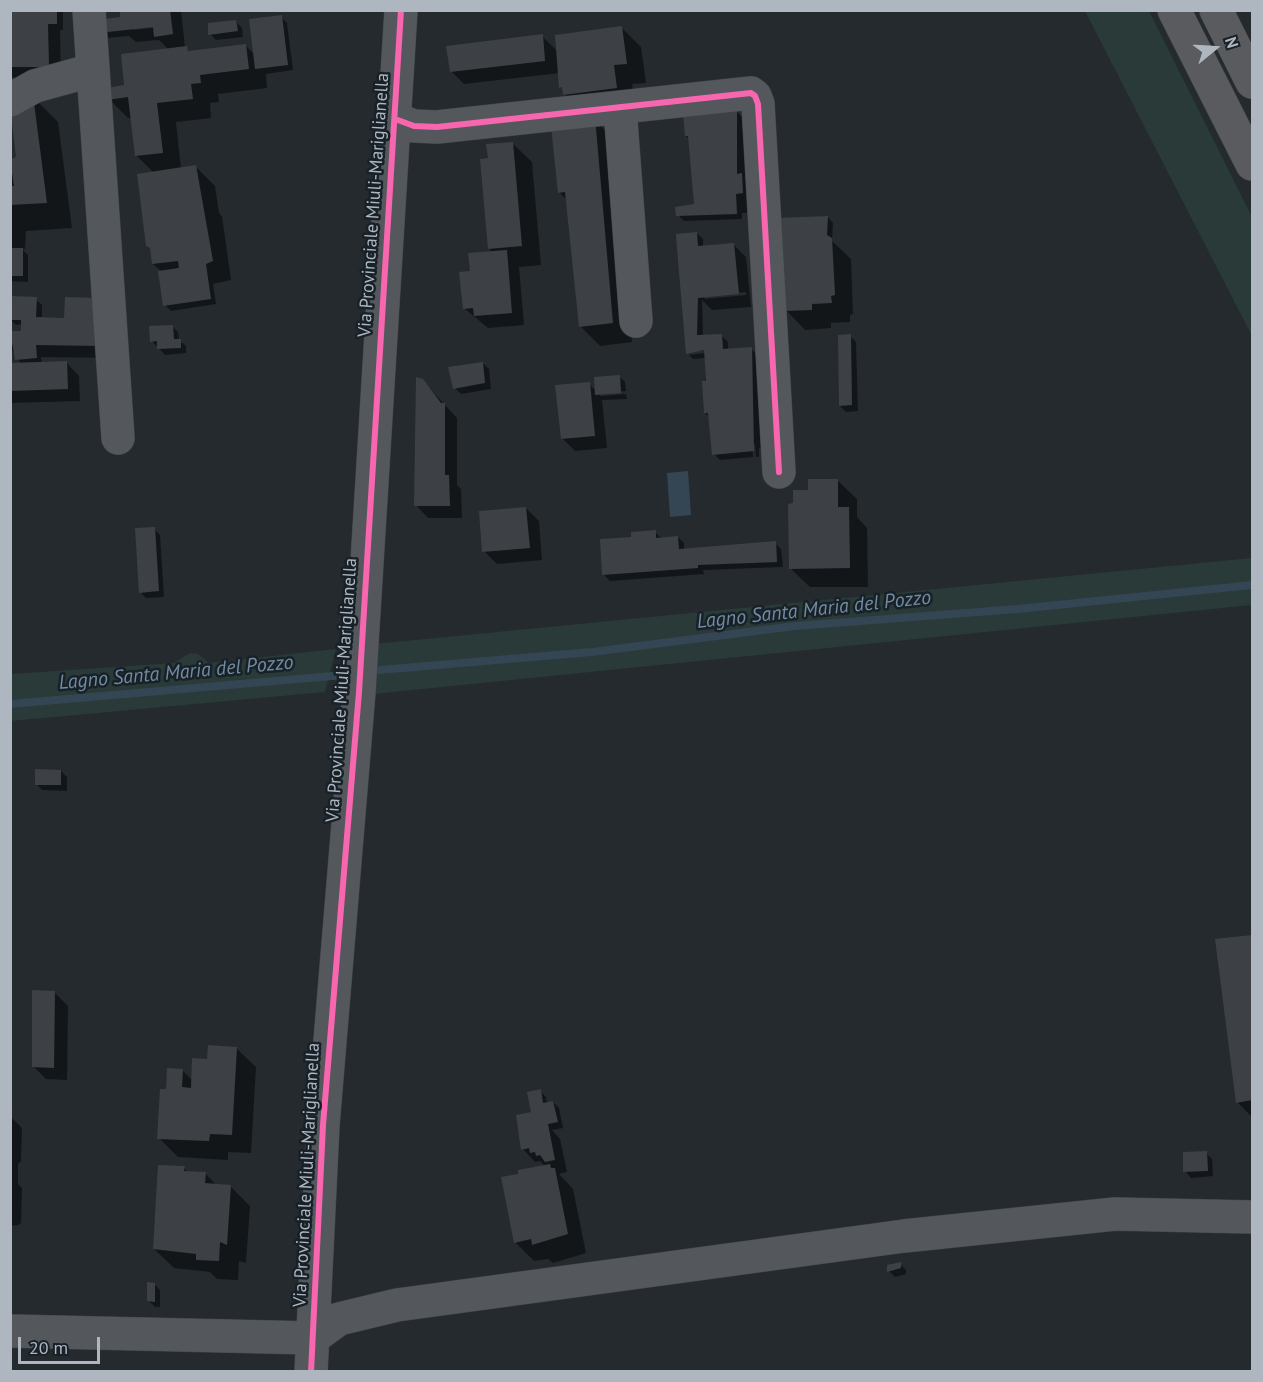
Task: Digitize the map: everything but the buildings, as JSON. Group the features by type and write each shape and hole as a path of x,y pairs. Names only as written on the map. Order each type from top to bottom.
{"highway":[{"path":"1174,10 1252,164"},
{"path":"1216,10 1252,82"}],"street":[{"path":"89,10 118,438"},
{"name":"Via Provinciale Miuli-Mariglianella","path":"310,1371 323,1125 359,692 401,10"},
{"path":"10,100 35,86 93,70"},
{"path":"394,119 414,126 437,127 751,93 755,96 758,104 779,472"},
{"path":"620,108 636,321"},
{"path":"10,1331 313,1338 339,1319 397,1305 904,1236 1115,1214 1252,1217"}],"shaded area":[{"path":"1085,11 1149,11 1252,217 1252,336"},
{"path":"1252,558 1252,605 373,694 375,644"},
{"path":"336,649 325,692 11,721 11,674 174,663 190,653 198,654 209,663"}],"water":[{"path":"688,471 691,515 670,517 667,473"}],"waterway":[{"name":"Lagno Santa Maria del Pozzo","path":"379,670 592,652 795,626 1018,609 1252,585"},
{"name":"Lagno Santa Maria del Pozzo","path":"10,704 344,675"}],"cycle path":[{"path":"311,1372 323,1125 359,692 401,10"},
{"path":"395,119 414,126 437,127 751,93 755,96 758,104 779,472"}]}
